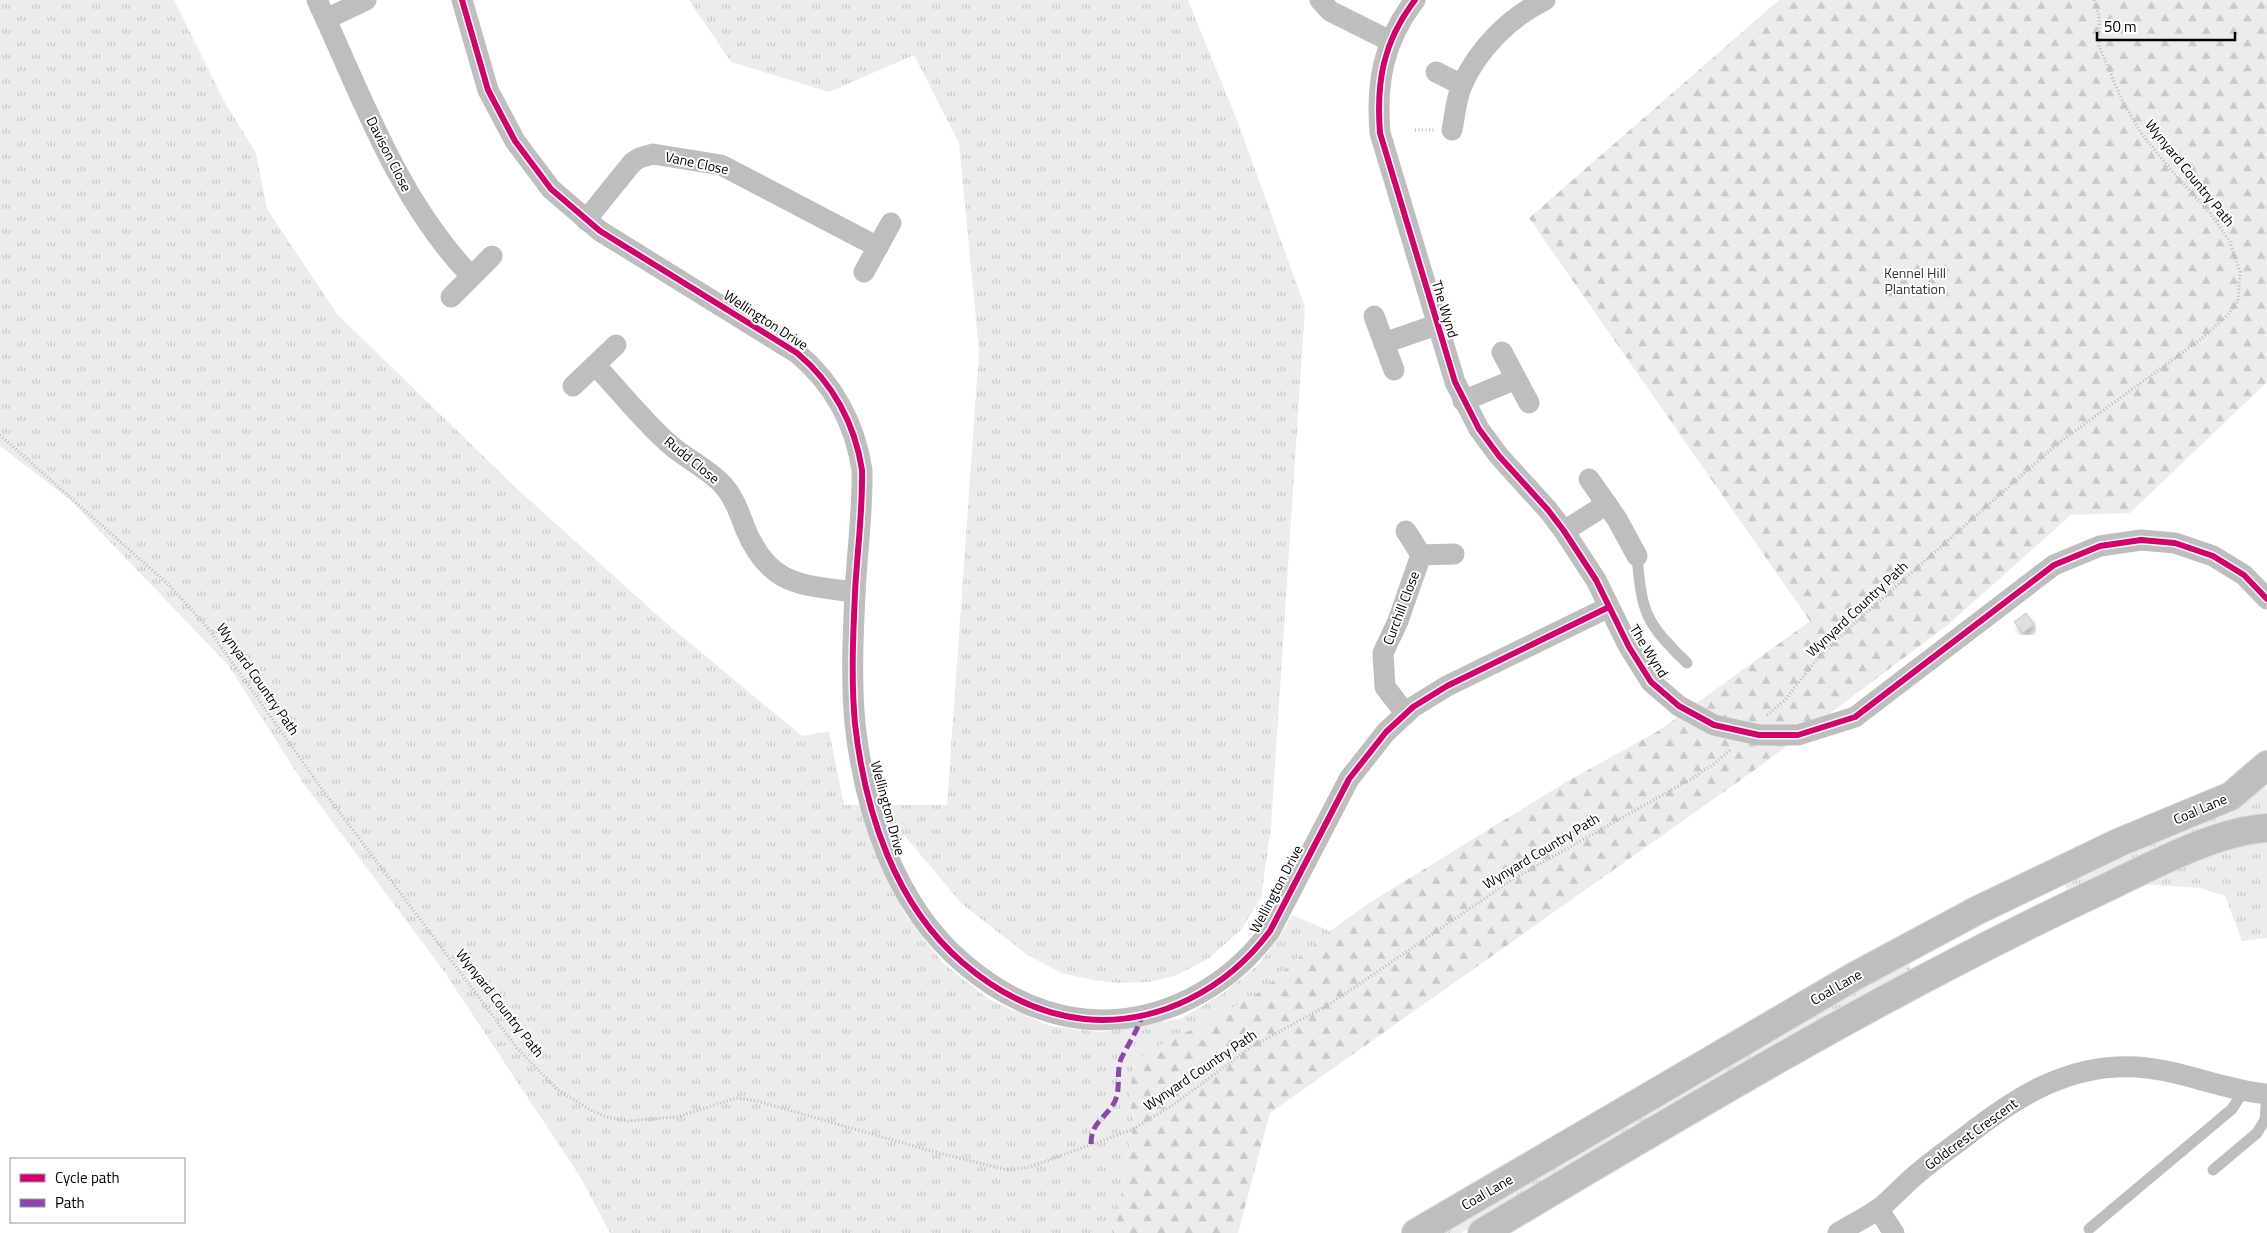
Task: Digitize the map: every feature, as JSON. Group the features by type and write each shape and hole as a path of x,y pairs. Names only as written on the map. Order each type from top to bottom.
{"highway":[{"name":"Coal Lane","path":"1416,1233 1855,976 1994,902 2120,842 2232,796 2267,765"},
{"path":"1482,1233 1786,1054 1998,939 2215,840 2267,828"}],"street":[{"name":"Davison Close","path":"317,0 394,169 428,226 449,253 471,276"},
{"path":"326,20 366,0"},
{"name":"Wellington Drive","path":"462,0 488,90 515,141 551,189 586,220 797,353 823,378 839,402 851,426 860,456 862,492 855,592 853,678 855,725 872,808 890,864 910,902 943,946 980,977 1013,999 1065,1017 1105,1021 1149,1016 1191,999 1225,978 1257,949 1270,931 1349,780 1374,746 1406,714 1448,686 1609,607"},
{"path":"1320,0 1330,11 1390,41"},
{"name":"The Wynd","path":"1416,0 1402,18 1390,41 1380,75 1378,106 1380,134 1436,324 1463,400 1479,430 1499,456 1548,510 1564,531 1596,580 1629,647 1651,682 1679,706 1714,725 1759,736 1798,735 1855,718 2054,565 2100,546 2141,540 2175,543 2213,556 2244,576 2267,599"},
{"path":"1452,130 1462,85 1471,68 1496,36 1523,12 1545,0"},
{"path":"1436,72 1462,85"},
{"name":"Vane Close","path":"586,220 632,162 653,154 721,165 878,246"},
{"path":"864,272 891,222"},
{"path":"451,297 492,256"},
{"path":"1374,316 1394,370"},
{"name":"The Wynd","path":"1384,343 1436,324"},
{"path":"573,386 616,345"},
{"path":"1502,352 1529,403"},
{"name":"Rudd Close","path":"595,365 672,447 721,482 736,505 750,540 766,564 776,573 802,585 855,592"},
{"path":"1463,400 1516,379"},
{"path":"1589,479 1607,504 1637,556"},
{"path":"1564,531 1607,504"},
{"name":"Curchill Close","path":"1406,532 1421,555"},
{"name":"Curchill Close","path":"1421,555 1454,554"},
{"name":"Curchill Close","path":"1406,714 1385,687 1383,654 1398,621 1421,555"},
{"name":"Goldcrest Crescent","path":"1838,1233 1878,1209 1917,1173 2002,1108 2043,1084 2090,1071 2136,1067 2195,1077 2243,1092 2267,1094"},
{"path":"1878,1209 1894,1233"}],"lane":[{"path":"1637,556 1642,602 1649,621 1659,636 1687,663"},
{"path":"2089,1229 2232,1110 2243,1092"},
{"path":"2213,1170 2261,1128 2264,1120 2267,1094"}],"green space":[{"path":"0,0 174,0 224,101 256,153 267,209 337,314 514,486 665,622 802,736 829,731 844,805 947,805 979,351 959,143 914,55 829,92 731,62 689,0 1188,0 1237,120 1305,307 1271,826 1261,898 1241,930 1209,958 1175,976 1149,982 1119,983 1093,980 1061,973 1026,954 961,903 904,835 873,844 905,914 943,963 990,1000 1050,1026 1099,1032 1180,1019 1222,994 1258,965 1280,936 1292,915 1330,931 1261,991 1203,1025 1169,1039 1129,1101 1134,1119 1115,1233 610,1233 581,1178 443,970 302,781 228,665 69,499 0,446"},
{"name":"Kennel Hill Plantation","path":"1779,0 2267,0 2267,382 2130,513 2071,515 1949,624 1752,772 1270,1113 1238,1233 1115,1233 1134,1119 1129,1101 1133,1063 1169,1039 1203,1025 1261,991 1330,931 1369,903 1566,782 1658,731 1810,621 1529,218"},
{"path":"2265,785 2267,792 2267,814 2238,819 2066,890 2064,879"},
{"path":"2267,842 2267,938 2242,941 2225,896 2200,888 2141,884 2234,847"},
{"path":"1907,960 1911,969 1461,1233 1436,1233"}],"building":[{"path":"2026,613 2034,624 2023,633 2014,622"}],"marked path":[{"path":"1091,1144 1093,1130 1117,1096 1121,1059 1142,1016"}],"cycle path":[{"path":"462,0 488,90 515,141 551,189 600,231 797,353 832,391 848,421 859,453 862,470 862,501 854,626 853,691 860,757 876,823 887,855 919,914 939,940 963,963 1005,993 1051,1012 1084,1019 1111,1020 1164,1010 1212,986 1253,952 1270,931 1349,779 1386,732 1413,707 1447,686 1609,607"},
{"path":"1415,0 1395,31 1384,63 1379,97 1380,133 1455,382 1479,429 1499,456 1548,510 1564,531 1596,580 1629,647 1651,682 1679,706 1714,725 1759,735 1798,735 1855,717 2054,565 2100,546 2141,540 2175,543 2213,556 2244,575 2267,599"}]}
